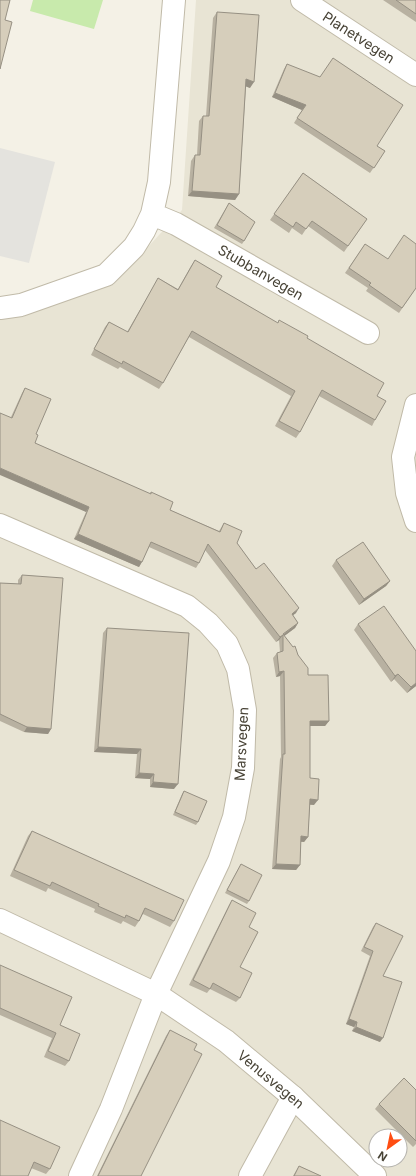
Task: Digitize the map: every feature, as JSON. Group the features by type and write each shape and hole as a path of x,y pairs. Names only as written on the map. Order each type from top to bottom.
{"street":[{"path":"0,308 21,305 106,275 134,247 144,231 152,214 159,182 174,0"},
{"name":"Planetvegen","path":"302,0 416,74"},
{"name":"Stubbanvegen","path":"152,214 176,224 368,333"},
{"path":"416,405 403,457 407,493 416,521"},
{"name":"Marsvegen","path":"0,525 187,606 208,623 227,644 238,669 246,710 243,768 234,817 219,861 156,994"},
{"name":"Venusvegen","path":"0,920 156,994 226,1041 293,1096 375,1176"},
{"path":"80,1176 111,1109 156,994"},
{"path":"250,1176 293,1096"}],"shaded area":[{"path":"196,0 416,0 416,1176 0,1176 0,317 113,285 182,210"},
{"path":"0,148 55,162 29,263 0,256"}],"green space":[{"path":"33,0 103,0 94,29 30,11"}],"building":[{"path":"0,0 10,0 5,20 12,22 0,69"},
{"path":"396,0 416,0 416,14"},
{"path":"217,12 259,15 254,82 246,79 239,194 192,191 195,155 200,155 203,116 209,116"},
{"path":"333,58 403,105 377,146 385,151 374,168 297,118 306,105 275,93 287,64 320,77"},
{"path":"303,173 367,219 348,246 312,221 306,229 296,222 293,227 274,214"},
{"path":"229,203 255,222 244,241 217,225"},
{"path":"404,235 416,244 416,288 402,308 369,285 371,283 349,268 365,244 388,259"},
{"path":"195,260 222,276 216,287 278,323 279,320 308,336 307,338 384,383 377,396 386,401 375,420 322,390 300,432 279,421 295,391 192,331 163,383 123,361 122,364 94,349 109,322 128,332 158,278 178,290"},
{"path":"25,388 51,399 36,434 38,435 35,443 151,494 151,492 173,502 170,510 220,532 224,523 242,531 237,543 256,569 264,563 299,608 292,614 298,623 283,634 293,647 295,646 298,655 308,668 308,675 328,675 329,721 310,721 310,778 319,779 318,800 310,799 308,837 301,836 300,865 276,864 283,754 285,754 284,671 279,672 277,653 283,651 283,635 280,637 208,544 199,563 151,542 142,562 78,534 89,507 0,468 0,413 12,418"},
{"path":"363,542 390,581 364,599 336,560"},
{"path":"22,575 63,578 51,729 27,727 0,714 0,583 21,584"},
{"path":"384,606 416,651 416,683 411,687 398,674 395,676 358,624"},
{"path":"107,628 189,633 178,784 153,782 154,774 139,773 141,749 98,747"},
{"path":"184,791 207,801 198,822 175,812"},
{"path":"32,831 184,900 174,921 145,908 139,921 126,915 125,918 52,882 50,886 14,870"},
{"path":"241,864 262,875 249,901 227,890"},
{"path":"232,900 256,913 249,927 258,932 240,967 252,973 240,998 213,983 210,989 193,980"},
{"path":"376,923 403,936 383,976 402,982 383,1038 356,1027 357,1022 349,1019 373,951 364,947"},
{"path":"0,965 72,997 60,1025 80,1034 69,1061 48,1051 56,1033 0,1008"},
{"path":"170,1030 197,1044 194,1050 202,1054 141,1176 98,1176"},
{"path":"404,1078 416,1090 416,1141 408,1133 408,1128 403,1128 379,1104"},
{"path":"0,1120 60,1147 50,1169 34,1162 28,1176 0,1176"},
{"path":"299,1166 321,1176 294,1176"}]}
